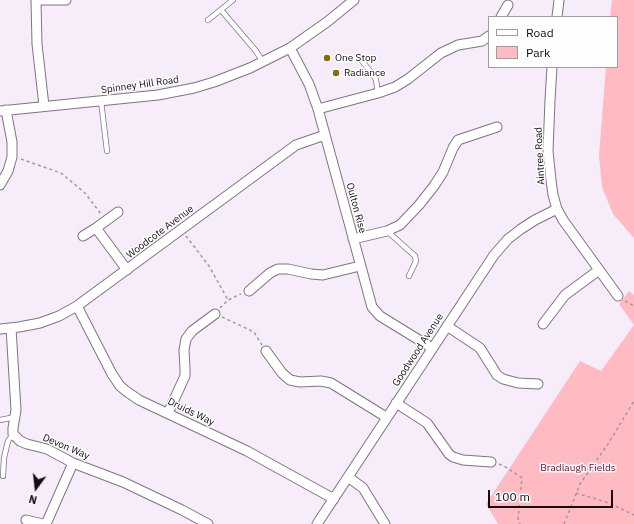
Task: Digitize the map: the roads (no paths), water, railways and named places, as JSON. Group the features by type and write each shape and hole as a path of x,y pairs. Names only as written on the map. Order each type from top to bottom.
{"street":[{"path":"44,106 37,44 36,0 66,0"},
{"name":"Spinney Hill Road","path":"3,111 158,95 194,88 234,75 290,48 354,0"},
{"path":"557,16 559,0"},
{"path":"502,16 508,5"},
{"path":"318,109 378,93 402,83 441,54 458,45 482,41 488,37"},
{"name":"Oulton Rise","path":"290,48 309,84 318,109 372,307 380,316 432,348"},
{"name":"Aintree Road","path":"552,68 548,151 550,180 558,209 566,225 618,296"},
{"path":"0,186 8,172 12,157 12,142 3,111"},
{"path":"353,239 387,231 404,222 425,198 438,179 458,140 497,126"},
{"name":"Woodcote Avenue","path":"0,329 29,325 50,320 77,306 296,145 325,135"},
{"name":"Goodwood Avenue","path":"317,524 487,264 502,246 517,232 535,220 558,209"},
{"path":"84,236 118,212"},
{"path":"96,228 127,270"},
{"path":"249,292 270,273 278,269 288,269 317,275 331,274 360,266"},
{"path":"543,324 565,295 600,270"},
{"name":"Druids Way","path":"77,306 112,374 120,386 139,400 258,457 334,499"},
{"path":"168,413 186,369 184,350 186,339 192,331 215,314"},
{"path":"447,326 480,348 497,375 503,379 518,383 538,384"},
{"path":"11,328 16,410 12,428 13,434"},
{"path":"266,351 282,373 290,380 300,382 321,381 331,383 386,417"},
{"path":"396,402 427,423 449,454 453,457 463,460 491,462"},
{"name":"Devon Way","path":"13,434 27,444 47,449 73,463 123,482 208,524"},
{"path":"46,524 73,463"},
{"path":"348,477 363,488 385,524"},
{"path":"26,520 43,524"}],"lane":[{"path":"208,20 233,0"},
{"path":"221,10 256,51 263,62"},
{"path":"358,56 374,76 378,93"},
{"path":"101,101 107,151"},
{"path":"387,231 414,256 416,261 410,276"},
{"path":"0,420 14,418"},
{"path":"3,476 4,458 8,441 13,434"}],"place":[{"name":"One Stop","path":"327,58"},
{"name":"Radiance","path":"336,73"}],"park label":[{"name":"Bradlaugh Fields","path":"578,468"}]}
